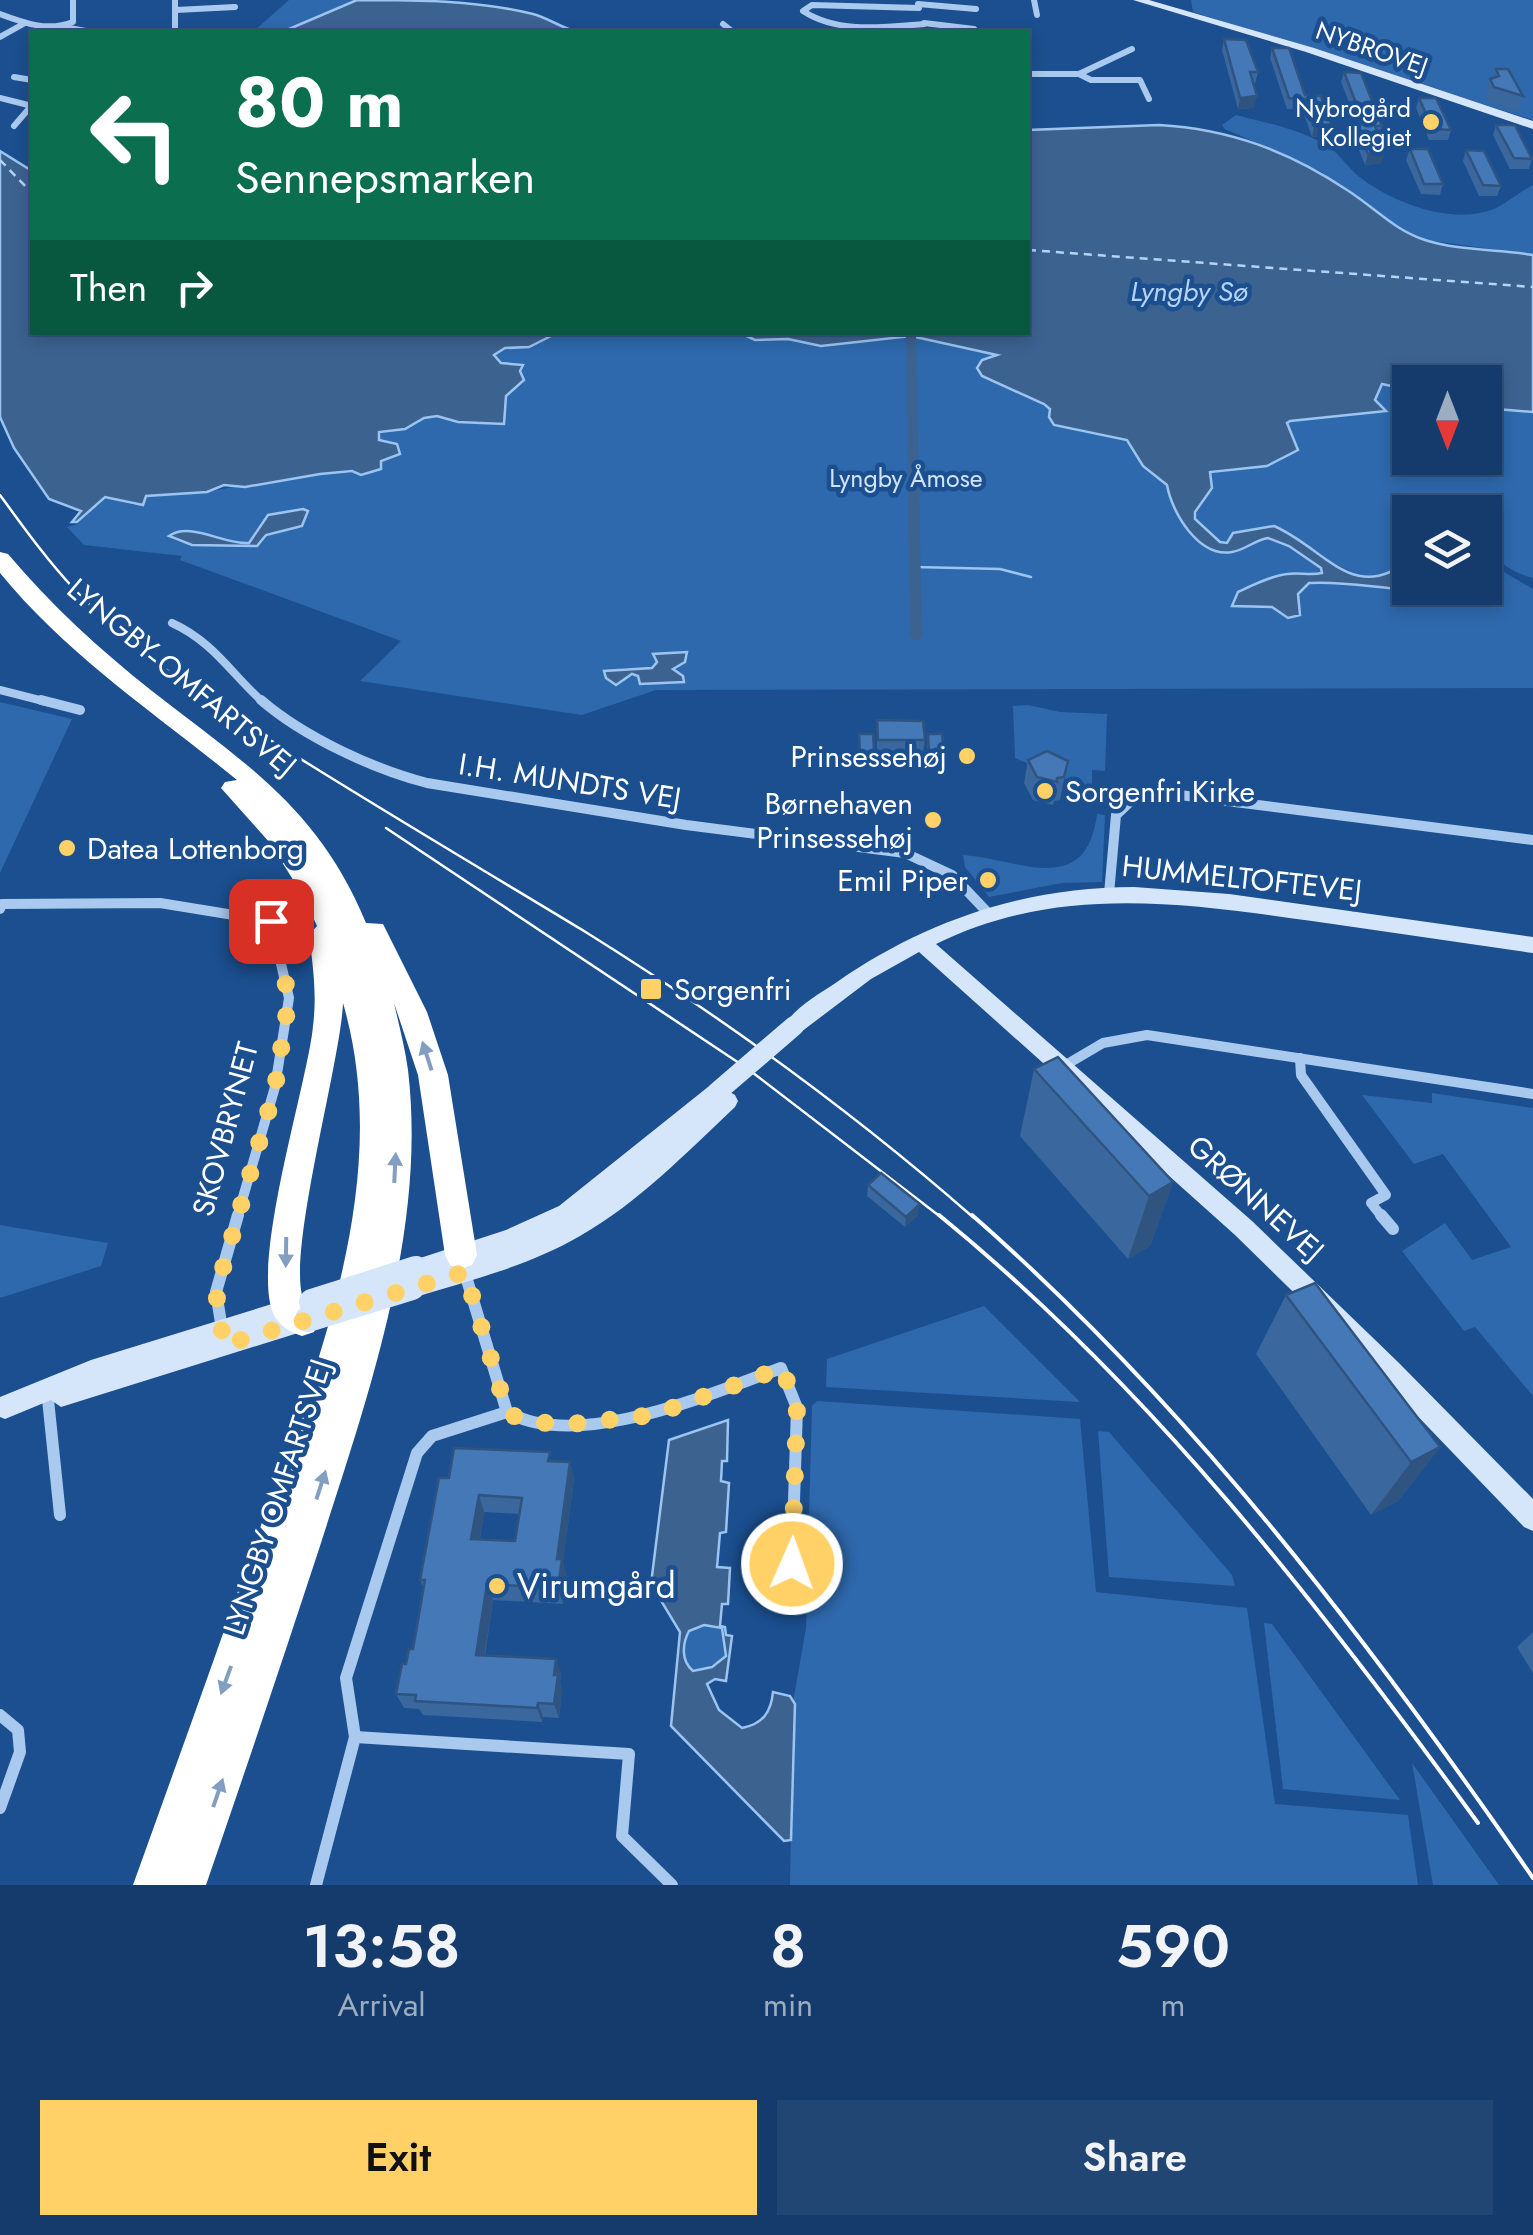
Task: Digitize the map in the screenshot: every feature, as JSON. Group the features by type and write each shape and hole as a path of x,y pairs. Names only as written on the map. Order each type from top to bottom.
{"highway":[{"name":"LYNGBY OMFARTSVEJ","path":"0,559 28,594 78,644 240,769 285,812 335,882 361,939 381,1000 393,1063 397,1132 384,1264 355,1383 186,1885"},
{"name":"LYNGBY OMFARTSVEJ","path":"0,584 64,652 248,801 302,866 336,933 361,1006 375,1136 362,1256 328,1380 153,1885"},
{"path":"302,866 324,940 329,996 322,1055 290,1194 285,1269 303,1313"},
{"path":"335,882 369,923 413,1012 433,1074 463,1263"}],"street":[{"path":"66,26 73,22 74,0"},
{"path":"175,0 175,30"},
{"path":"1034,0 1037,15"},
{"name":"NYBROVEJ","path":"1138,0 1310,50 1533,125"},
{"path":"918,4 924,27"},
{"path":"974,29 842,26 817,20 803,10 812,6 918,4 976,9"},
{"path":"176,10 235,7"},
{"path":"0,14 25,22 83,30"},
{"path":"0,37 25,22"},
{"path":"722,24 731,30"},
{"path":"1030,74 1079,74 1132,49"},
{"path":"1079,74 1091,80 1140,80 1149,99"},
{"path":"14,77 30,80"},
{"path":"0,98 30,105"},
{"path":"30,107 16,124 30,122"},
{"name":"I.H. MUNDTS VEJ","path":"172,624 190,631 233,667 241,684 277,714 385,772 427,784 686,826 905,853 935,862 958,878 988,913"},
{"path":"0,690 80,710"},
{"path":"1110,894 1116,814 1134,798 1156,792 1533,840"},
{"name":"HUMMELTOFTEVEJ","path":"303,1313 463,1263 567,1214 721,1097 844,989 921,940 988,913 1033,902 1110,894 1220,901 1533,945"},
{"name":"SKOVBRYNET","path":"0,909 2,904 160,903 271,921 289,998 275,1088 216,1292 223,1338"},
{"name":"GRØNNEVEJ","path":"921,940 936,958 1064,1066 1339,1315 1533,1518"},
{"path":"1064,1066 1102,1041 1122,1035 1147,1035 1533,1094"},
{"path":"1300,1058 1301,1074 1386,1195 1371,1203 1393,1229"},
{"path":"463,1263 507,1412 525,1422 571,1424 653,1415 782,1368 797,1408 792,1564"},
{"path":"3,1408 303,1313"},
{"path":"48,1394 60,1515"},
{"path":"316,1885 355,1737 354,1715 345,1695 346,1678 417,1453 432,1436 507,1412"},
{"path":"0,1714 18,1730 20,1752 0,1808"},
{"path":"355,1737 629,1754 622,1836 672,1885"}],"green space":[{"path":"289,0 357,0 294,26 255,30"},
{"path":"1191,0 1533,0 1533,120 1193,12"},
{"path":"1236,115 1319,141 1357,175 1386,194 1441,213 1477,214 1494,209 1533,185 1533,255 1426,240 1393,225 1320,171 1225,129 1222,125"},
{"name":"Lyngby Åmose","path":"553,335 746,335 755,340 788,339 821,346 911,336 997,355 995,359 1012,388 1050,409 1054,425 1127,440 1143,466 1168,485 1177,514 1229,553 1268,538 1289,546 1321,568 1322,573 1273,577 1248,588 1288,617 1299,615 1298,594 1309,583 1342,580 1392,586 1392,605 1502,605 1502,571 1533,589 1533,688 656,690 582,715 360,681 401,641 180,560 182,556 84,545 67,527 78,524 105,497 134,505 158,492 205,492 290,477 380,469 379,432 405,429 424,418 438,416 458,422 504,424 506,396 524,380 519,371 522,365 501,363 494,355 505,348 529,347","holes":["303,509 307,511 302,526 265,535 257,546 192,545 171,539 249,543 268,515","687,652 672,669 683,676 673,684 640,684 638,676 622,677 621,668 652,668 658,662 654,654"]},
{"path":"1382,384 1392,386 1392,475 1502,475 1502,409 1533,412 1533,578 1502,562 1502,495 1392,495 1392,574 1369,580 1333,563 1286,531 1220,542 1195,518 1209,472 1267,466 1298,450 1287,422 1386,411 1375,400"},
{"path":"0,702 72,719 0,873"},
{"path":"1013,706 1060,712 1107,714 1105,771 1092,770 1092,790 1015,758"},
{"path":"1097,814 1105,815 1102,882 1062,883 989,897 965,867 963,855 1047,868 1065,865 1079,857 1090,840"},
{"path":"1432,1093 1533,1108 1533,1396 1475,1327 1464,1331 1402,1251 1445,1223 1472,1260 1511,1247 1443,1154 1414,1164 1362,1095 1432,1103"},
{"path":"0,1225 108,1243 101,1266 0,1298"},
{"path":"984,1306 1080,1402 826,1387 827,1359"},
{"path":"817,1401 1080,1419 1096,1592 1247,1608 1275,1804 1408,1815 1418,1885 790,1885 793,1702 806,1628 812,1406"},
{"path":"1098,1431 1109,1432 1232,1575 1235,1586 1109,1577"},
{"path":"1264,1623 1272,1624 1400,1800 1283,1789"},
{"path":"704,1625 722,1628 726,1656 702,1671 693,1671 685,1657 685,1641 689,1631"},
{"path":"1412,1763 1499,1885 1433,1885"}],"water":[{"path":"357,0 490,6 533,14 572,30 287,30"},
{"name":"Lyngby Sø","path":"1159,125 1210,131 1258,144 1303,164 1414,236 1451,246 1533,255 1533,412 1502,409 1502,365 1392,365 1392,386 1382,384 1375,400 1386,411 1290,421 1287,423 1298,450 1267,466 1210,472 1212,488 1195,512 1195,519 1220,542 1227,543 1233,533 1274,526 1356,575 1372,577 1392,571 1392,588 1309,583 1298,594 1300,615 1288,618 1272,607 1232,606 1238,592 1256,584 1287,574 1322,573 1321,568 1289,546 1268,538 1232,552 1220,552 1198,541 1181,520 1167,485 1143,466 1127,440 1054,425 1050,409 1044,404 982,376 977,368 982,360 997,355 911,336 821,346 788,339 755,340 744,335 1030,335 1030,130"},
{"path":"0,151 30,170 30,335 553,335 529,347 505,348 494,355 501,363 523,365 520,371 524,380 506,396 504,424 424,418 405,429 379,432 379,440 397,444 400,454 381,461 381,469 361,475 352,471 245,487 224,485 207,492 146,496 143,505 105,497 77,522 72,522 81,511 49,499 14,448 0,417"},
{"path":"308,511 302,526 266,535 257,546 192,545 169,536 187,531 249,543 268,515"},
{"path":"687,652 685,662 673,669 683,676 684,682 640,684 638,676 632,674 616,685 606,678 604,671 652,668 657,662 653,654"},
{"path":"728,1420 727,1461 722,1461 721,1481 729,1483 726,1532 720,1533 717,1567 730,1568 728,1604 722,1604 720,1626 725,1627 726,1635 732,1636 726,1681 715,1679 707,1684 719,1710 742,1728 765,1716 773,1692 790,1696 795,1704 791,1840 784,1841 671,1726 680,1632 651,1584 669,1440","holes":["704,1625 722,1628 726,1656 712,1667 693,1671 684,1652 689,1631"]}],"building":[{"path":"1224,39 1246,40 1258,72 1250,72 1257,96 1240,98"},
{"path":"1272,48 1289,48 1305,95 1321,96 1331,124 1314,126 1305,99 1289,98"},
{"path":"1496,69 1508,69 1523,96 1494,87 1490,79 1499,76"},
{"path":"1344,72 1361,73 1382,126 1375,126 1385,152 1368,154 1355,121 1363,121"},
{"path":"1419,98 1436,98 1451,130 1433,129"},
{"path":"1496,125 1515,125 1532,159 1514,158"},
{"path":"1410,149 1428,149 1443,184 1424,184"},
{"path":"1466,150 1484,151 1501,186 1483,185"},
{"path":"877,720 923,721 925,740 878,740"},
{"path":"859,734 873,734 874,752 860,752"},
{"path":"928,734 942,734 944,753 929,753"},
{"path":"1047,751 1068,761 1064,777 1057,778 1057,782 1037,777 1028,760"},
{"path":"1058,1057 1173,1182 1149,1196 1034,1069"},
{"path":"881,1173 920,1204 906,1217 868,1185"},
{"path":"1315,1283 1440,1447 1411,1462 1286,1295"},
{"name":"Virumgård","path":"454,1448 550,1452 548,1461 570,1462 557,1559 562,1559 558,1588 487,1584 476,1655 556,1659 554,1704 538,1703 537,1708 415,1701 416,1695 396,1694 402,1664 406,1664 409,1649 413,1649 425,1580 420,1580 439,1478 449,1478","holes":["479,1495 522,1498 515,1541 471,1539"]}],"waterway":[{"path":"911,336 916,637"},
{"path":"915,567 1000,569 1031,577"}],"ferry route":[{"path":"0,160 30,191"},
{"path":"1030,250 1533,287"}],"tram line":[{"path":"0,495 75,590 129,640 188,686 686,997 833,1103 974,1218"},
{"path":"386,828 748,1069 942,1218"},
{"path":"939,1215 1090,1352 1228,1501 1356,1660 1478,1823"},
{"path":"972,1215 1129,1366 1273,1529 1407,1701 1533,1878"}],"place":[{"name":"Nybrogård Kollegiet","path":"1431,122"},
{"name":"Prinsessehøj","path":"967,756"},
{"name":"Sorgenfri Kirke","path":"1045,791"},
{"name":"Børnehaven Prinsessehøj","path":"933,820"},
{"name":"Datea Lottenborg","path":"67,848"},
{"name":"Emil Piper","path":"988,880"},
{"name":"Sorgenfri","path":"651,989"},
{"name":"Virumgård","path":"497,1586"}],"route":[{"path":"271,921 289,998 275,1088 216,1292 224,1345 465,1272 507,1412 525,1422 571,1424 653,1415 782,1368 797,1408 792,1564"}]}
